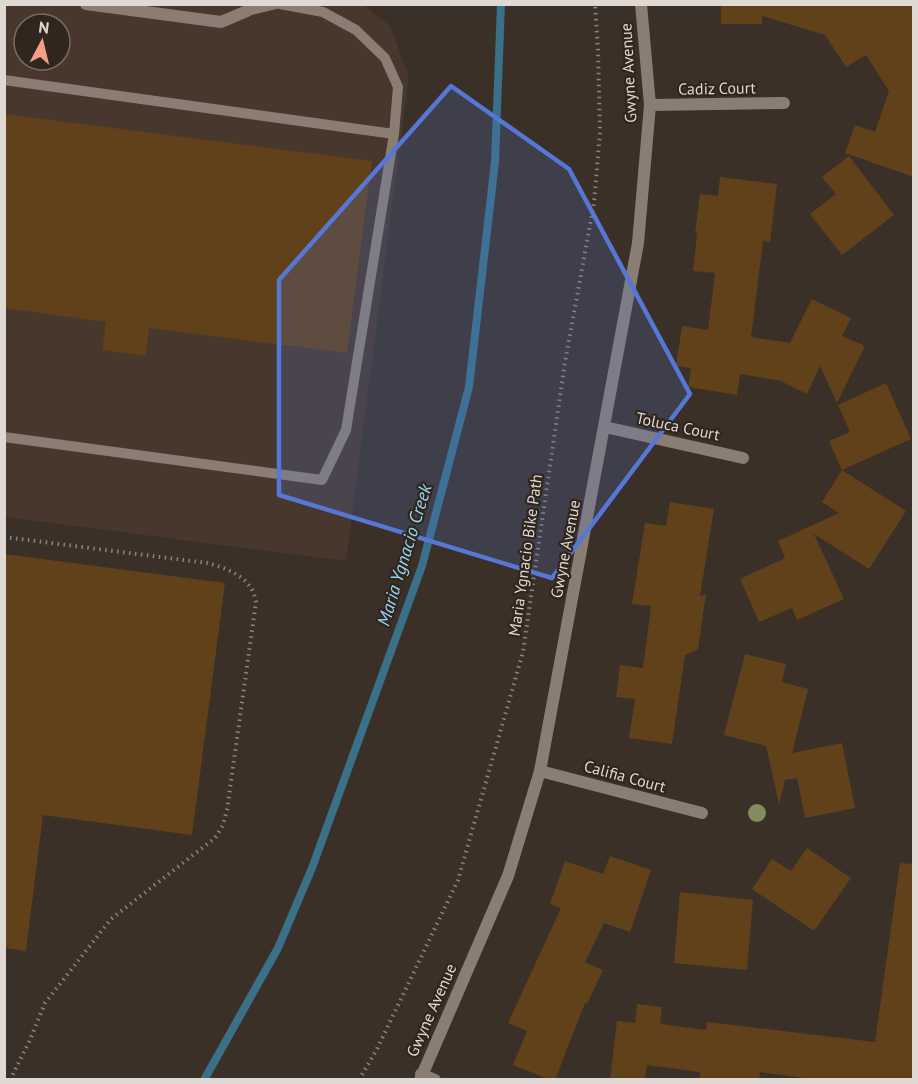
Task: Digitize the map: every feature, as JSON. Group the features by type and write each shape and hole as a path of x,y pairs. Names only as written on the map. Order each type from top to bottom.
{"street":[{"path":"86,4 221,22 247,10"},
{"name":"Gwyne Avenue","path":"421,1077 508,876 540,771 638,243 650,105 641,4"},
{"name":"Cadiz Court","path":"650,105 784,104"},
{"name":"Toluca Court","path":"605,427 743,458"},
{"name":"Califia Court","path":"540,771 702,813"},
{"path":"421,1077 435,1080"}],"lane":[{"path":"4,437 322,480 346,430 394,134 398,87 385,58 356,30 323,12 278,4 247,10"},
{"path":"4,81 394,134"}],"path":[{"name":"Maria Ygnacio Bike Path","path":"359,1080 377,1049 458,880 523,652 565,362 594,203 600,132 595,4"},
{"path":"4,537 207,563 222,567 248,582 254,591 256,602 223,825 215,838 111,919 45,1003 10,1080"}],"highlighted area":[{"path":"451,86 569,169 690,394 552,578 279,495 279,280"}],"shaded area":[{"path":"5,5 364,5 390,26 409,77 346,561 5,517"}],"building":[{"path":"721,4 914,4 914,177 845,153 855,125 875,132 889,91 866,55 846,67 825,35 762,16 762,24 721,24"},
{"path":"4,114 372,161 347,353 149,328 146,356 102,350 106,322 4,308"},
{"path":"849,156 894,215 842,255 810,214 836,194 822,177"},
{"path":"720,177 777,184 770,242 763,241 751,337 790,343 812,299 851,318 842,336 865,346 837,403 820,366 807,394 781,381 740,374 737,395 688,387 691,368 676,366 682,326 708,330 715,273 693,271 697,233 695,233 700,194 718,196"},
{"path":"886,383 911,439 842,470 829,441 850,432 838,405"},
{"path":"842,470 906,511 869,569 814,534 844,599 797,620 792,608 759,622 740,579 785,558 778,541 839,513 822,502"},
{"path":"670,502 714,509 700,596 706,594 698,649 685,655 672,744 629,738 635,699 616,697 620,665 643,668 651,606 632,604 645,523 666,526"},
{"path":"4,554 225,583 192,835 43,815 26,951 4,948"},
{"path":"745,654 786,664 782,682 808,689 792,753 842,743 855,808 805,818 797,778 785,780 779,804 766,746 724,735"},
{"path":"807,848 851,878 814,931 752,889 772,859 791,871"},
{"path":"610,856 651,870 630,932 604,923 585,962 603,970 587,1004 585,1003 555,1080 551,1080 513,1065 527,1031 508,1023 561,908 550,904 565,861 603,874"},
{"path":"900,863 914,864 914,1080 819,1080 760,1072 759,1080 700,1080 700,1072 647,1065 645,1080 610,1080 617,1021 635,1023 637,1004 662,1007 660,1024 706,1030 707,1022 875,1042"},
{"path":"680,892 753,900 747,970 674,963"}],"waterway":[{"name":"Maria Ygnacio Creek","path":"204,1080 278,948 312,868 422,566 469,387 495,162 501,4"}]}
